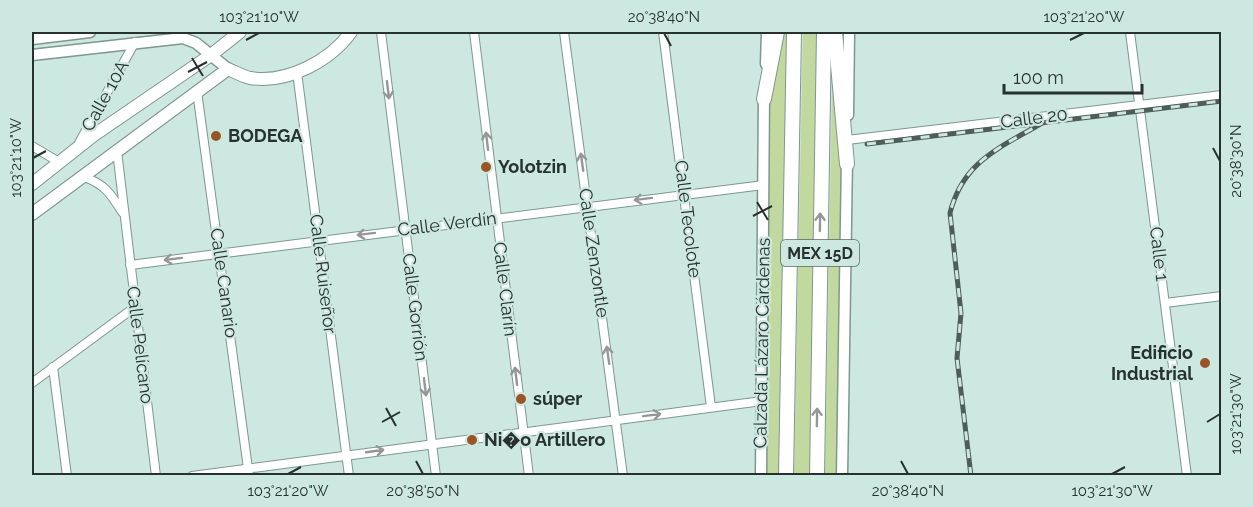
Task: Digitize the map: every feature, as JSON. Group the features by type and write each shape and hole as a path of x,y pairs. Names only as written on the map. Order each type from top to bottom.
{"highway":[{"path":"764,99 777,32"},
{"name":"Calzada Lázaro Cárdenas","path":"786,476 794,32"},
{"name":"MEX 15D","path":"816,476 824,32"},
{"path":"835,32 847,164"}],"main road":[{"path":"32,39 90,32"},
{"path":"32,184 75,150 211,55 240,32"},
{"path":"32,55 183,38 195,43 228,69 250,78 264,78 297,72 323,58 351,32"},
{"name":"Calzada Lázaro Cárdenas","path":"761,476 764,99 767,32"},
{"path":"842,476 849,32"},
{"path":"32,214 228,69"}],"street":[{"name":"Calle Gorrión","path":"381,32 436,476"},
{"name":"Calle Clarín","path":"474,32 529,476"},
{"name":"Calle Zenzontle","path":"564,32 623,476"},
{"name":"Calle Tecolote","path":"663,32 711,407"},
{"name":"Calle 1","path":"1130,32 1187,476"},
{"name":"Calle 10A","path":"75,150 135,42"},
{"name":"Calle Ruiseñor","path":"297,72 350,476"},
{"name":"Calle Canario","path":"197,91 249,472"},
{"name":"Calle 20","path":"847,141 1221,95"},
{"path":"32,146 59,162"},
{"name":"Calle Pelícano","path":"117,151 156,476"},
{"name":"Calle Pelícano","path":"82,176 107,189 124,215"},
{"name":"Calle Verdín","path":"130,265 496,217 764,185"},
{"path":"1165,303 1221,296"},
{"path":"32,383 135,307"},
{"path":"53,367 67,476"},
{"path":"192,476 249,472 347,455 762,401"}],"green space":[{"path":"782,32 789,32 781,475 766,476 769,98"},
{"path":"803,32 821,32 812,475 794,476"},
{"path":"833,38 844,147 838,475 825,476"}],"railway":[{"path":"867,144 1222,101"},
{"path":"971,476 957,358 961,313 950,213 956,195 974,168 998,149 1042,123"}],"place":[{"name":"BODEGA","path":"216,136"},
{"name":"Yolotzin","path":"486,167"},
{"name":"Edificio Industrial","path":"1205,363"},
{"name":"súper","path":"521,399"},
{"name":"Ni�o Artillero","path":"472,440"}]}
